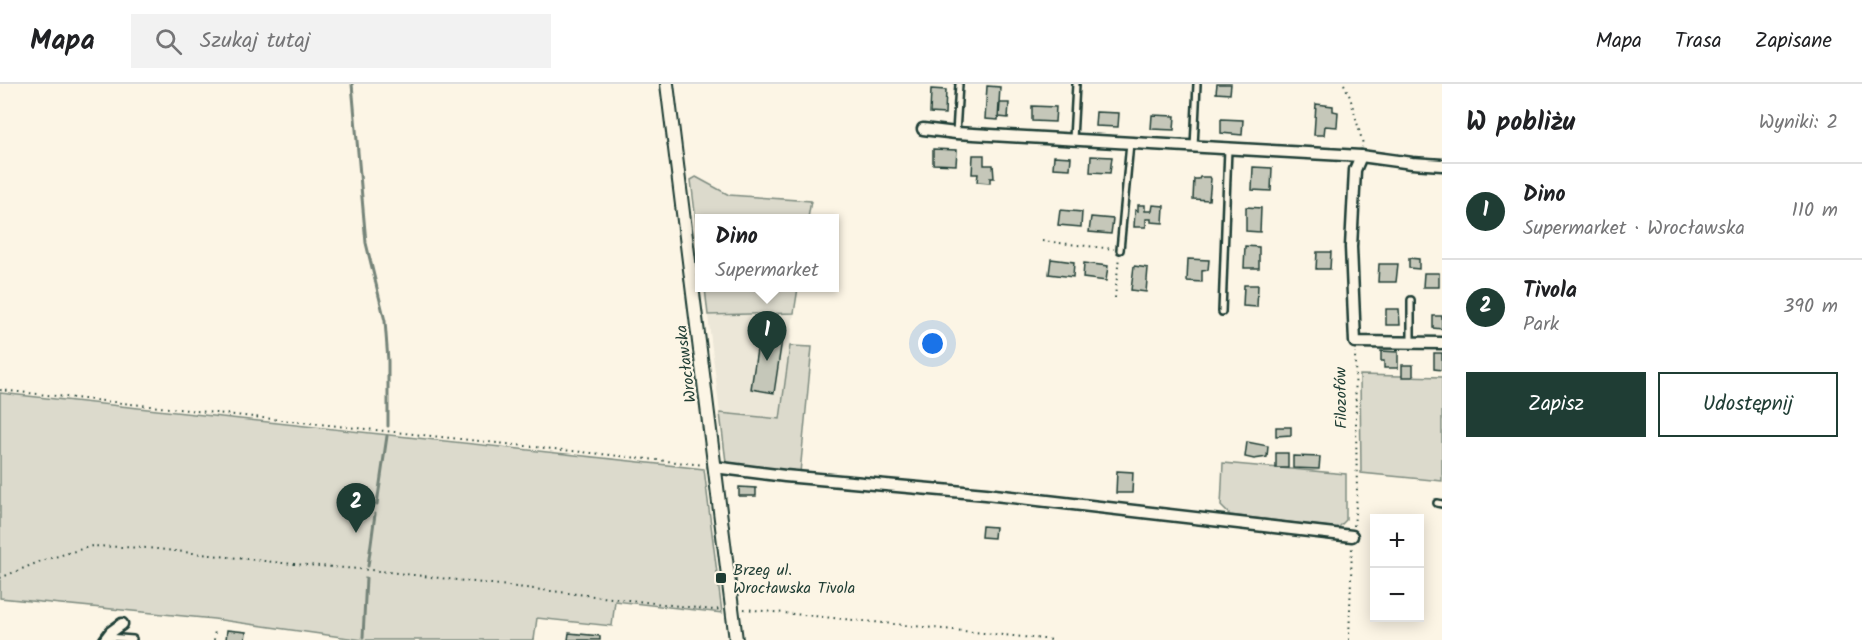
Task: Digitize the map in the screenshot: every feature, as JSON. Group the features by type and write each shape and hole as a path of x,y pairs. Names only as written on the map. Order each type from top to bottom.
{"street":[{"name":"Wrocławska","path":"667,84 736,640"},
{"path":"923,129 956,133 1361,156 1442,165"},
{"path":"1361,156 1355,170 1351,248 1355,342 1442,343"},
{"path":"714,467 796,477 997,495 1352,536"},
{"path":"106,639 122,624"}],"lane":[{"path":"956,133 959,84"},
{"path":"1073,139 1076,84"},
{"path":"1194,147 1197,84"},
{"path":"1120,250 1130,143"},
{"path":"1222,312 1228,148"},
{"path":"1411,300 1411,342"},
{"path":"106,639 133,639"}],"path":[{"path":"1344,84 1363,144 1361,156"},
{"path":"1042,241 1120,250 1114,298"},
{"name":"Filozofów","path":"1349,640 1352,536 1357,495 1355,342"},
{"path":"0,390 688,462 714,467"},
{"path":"0,578 41,561 92,546 148,548 371,570 714,610 732,609 1053,640"},
{"path":"213,640 215,629"}],"shaded area":[{"path":"696,177 729,195 811,201 809,214 695,214 691,180"},
{"path":"705,292 797,292 794,313 708,315"},
{"path":"794,313 780,419 720,413 708,316"},
{"path":"790,346 812,347 800,473 726,462 720,413 780,419"},
{"path":"1360,375 1442,377 1442,481 1361,473"},
{"path":"0,393 704,469 722,613 615,601 612,626 537,618 534,640 363,640 214,619 0,598"},
{"path":"1223,463 1346,474 1346,520 1338,528 1230,515 1221,506"}],"building":[{"path":"1217,84 1231,84 1230,94 1216,93"},
{"path":"987,86 1000,87 998,120 985,119"},
{"path":"931,89 946,90 945,114 930,113"},
{"path":"1000,103 1009,103 1008,118 999,117"},
{"path":"1316,104 1333,106 1333,111 1338,112 1337,127 1325,126 1324,135 1314,135"},
{"path":"1032,106 1056,107 1055,122 1032,121"},
{"path":"1096,112 1119,113 1118,127 1095,126"},
{"path":"1152,115 1175,116 1174,130 1151,129"},
{"path":"1221,119 1243,120 1242,135 1221,133"},
{"path":"933,149 957,150 956,165 933,164"},
{"path":"973,155 984,155 984,165 993,165 994,178 990,178 990,183 977,182 978,174 972,174"},
{"path":"1054,156 1071,157 1070,169 1053,168"},
{"path":"1091,156 1112,157 1110,173 1090,172"},
{"path":"1253,167 1272,168 1271,191 1252,190"},
{"path":"1200,177 1211,179 1209,200 1193,199 1194,179"},
{"path":"1138,205 1145,205 1145,211 1152,211 1153,205 1164,206 1163,223 1146,219 1146,227 1134,227 1135,210 1138,211"},
{"path":"1246,207 1261,208 1260,232 1246,231"},
{"path":"1060,210 1082,212 1081,227 1058,225"},
{"path":"1091,217 1113,219 1111,234 1089,232"},
{"path":"1245,246 1259,247 1259,268 1244,268"},
{"path":"1317,252 1331,252 1330,269 1316,269"},
{"path":"1409,258 1419,259 1419,269 1409,268"},
{"path":"1051,259 1074,262 1073,277 1049,274"},
{"path":"1188,259 1209,260 1208,270 1202,271 1202,282 1187,281"},
{"path":"1084,263 1108,266 1106,281 1083,278"},
{"path":"1379,264 1398,264 1396,282 1378,282"},
{"path":"1134,266 1148,268 1146,292 1131,290"},
{"path":"1424,273 1439,273 1439,287 1423,287"},
{"path":"1244,285 1258,285 1257,307 1243,306"},
{"path":"1386,309 1399,309 1400,325 1386,325"},
{"path":"1433,316 1442,316 1442,329 1433,328"},
{"path":"760,330 783,333 774,393 751,389"},
{"path":"1381,351 1398,352 1398,368 1384,368"},
{"path":"1434,353 1442,353 1442,370 1434,369"},
{"path":"1402,365 1413,365 1413,377 1402,377"},
{"path":"1276,427 1291,427 1291,435 1276,436"},
{"path":"1247,442 1268,446 1267,457 1254,459 1245,457"},
{"path":"1276,453 1288,453 1288,468 1276,468"},
{"path":"1293,456 1320,457 1319,469 1293,468"},
{"path":"1117,471 1133,472 1132,493 1116,493"},
{"path":"739,487 756,488 756,496 739,496"},
{"path":"982,526 995,527 994,538 981,537"},
{"path":"227,630 246,632 245,640 226,640"},
{"path":"569,633 600,636 600,640 568,640"}],"waterway":[{"path":"352,84 366,243 385,321 388,361 388,426"},
{"path":"377,504 387,436"},
{"path":"368,566 375,514"},
{"path":"363,637 366,578"}],"place":[{"name":"Dino","path":"767,361"},
{"name":"Tivola","path":"356,533"},
{"name":"Brzeg ul. Wrocławska Tivola","path":"721,578"}]}
